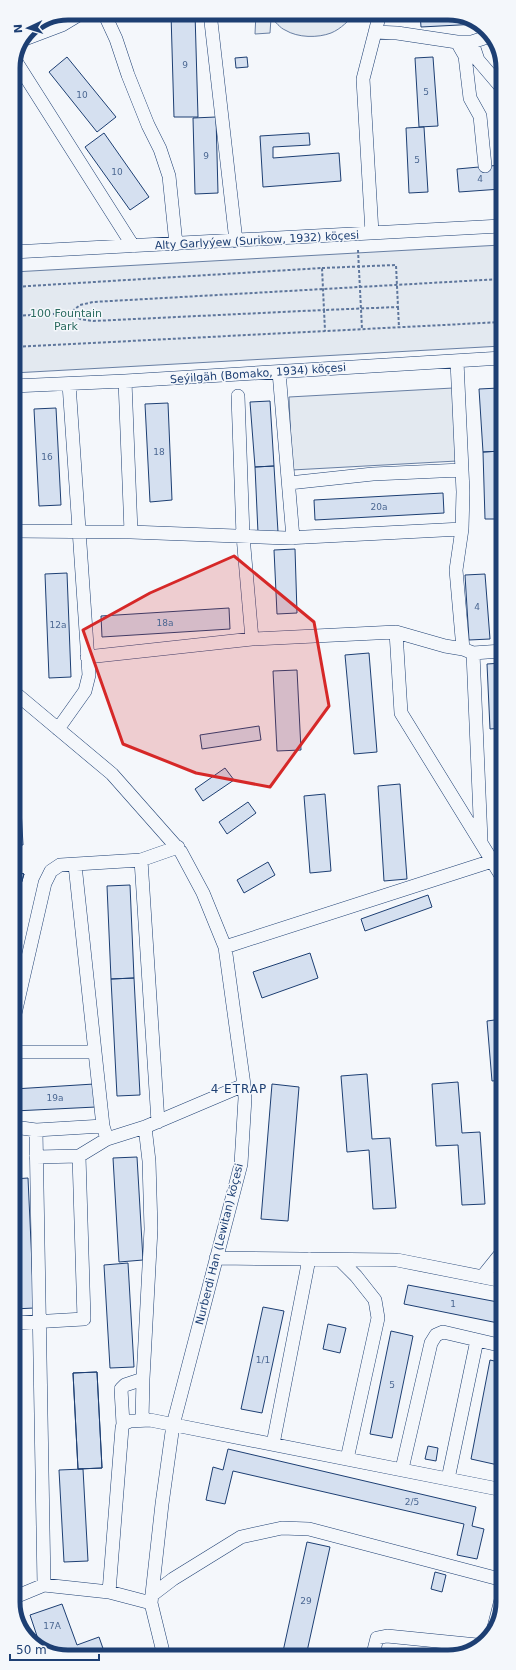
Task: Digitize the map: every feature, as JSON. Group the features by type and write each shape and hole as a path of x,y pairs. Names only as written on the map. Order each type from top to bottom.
{"street":[{"path":"48,30 70,20"},
{"path":"107,20 116,39 128,75 148,125 160,149 169,176 176,244"},
{"path":"211,20 236,241"},
{"path":"372,233 363,79 378,20"},
{"path":"375,32 397,33 457,42 472,42 485,38"},
{"path":"457,42 465,56 470,98 480,116 485,166"},
{"path":"472,42 478,60 496,81"},
{"path":"20,68 133,246"},
{"name":"Alty Garlyýew (Surikow, 1932) köçesi","path":"20,252 496,226"},
{"name":"Seýilgäh (Bomako, 1934) köçesi","path":"20,386 126,381 496,358"},
{"path":"457,361 462,470 462,529 456,570 468,651 481,841"},
{"path":"279,372 294,538"},
{"path":"126,381 131,532"},
{"path":"58,729 85,691 89,675 68,384"},
{"path":"238,396 243,536 252,639"},
{"path":"289,483 373,474 462,470"},
{"path":"20,530 131,532 294,538 462,529"},
{"path":"87,657 252,639 396,632 468,651 496,651"},
{"path":"396,632 400,713 481,841 496,867"},
{"name":"Nurberdi Han (Lewitan) köçesi","path":"20,697 112,774 178,847 203,893 225,947 245,1098 241,1164 173,1425 162,1504 152,1599 163,1650"},
{"path":"20,992 45,883 51,870 60,865 140,860 178,847"},
{"path":"140,860 158,1122"},
{"path":"225,947 492,861"},
{"path":"75,865 105,1132"},
{"path":"20,1052 95,1052"},
{"path":"20,1128 36,1130 105,1132 145,1127 244,1085"},
{"path":"142,1420 151,1229 149,1161 145,1127"},
{"path":"36,1130 44,1586"},
{"path":"36,1157 79,1156 105,1132"},
{"path":"20,1323 84,1319 79,1156"},
{"path":"216,1258 397,1260 496,1280"},
{"path":"273,1444 309,1259"},
{"path":"340,1260 356,1276 375,1300 378,1318 347,1459"},
{"path":"482,1277 496,1260"},
{"path":"402,1469 434,1337 438,1333 443,1332 496,1344"},
{"path":"448,1479 477,1340"},
{"path":"109,1592 123,1424 121,1389 125,1385 143,1379"},
{"path":"123,1424 142,1420 173,1425 496,1489"},
{"path":"20,1595 44,1586 109,1592 152,1599 173,1579 241,1537 292,1527 309,1529 496,1578"},
{"path":"374,1650 377,1638 387,1636 470,1644"}],"path":[{"path":"358,250 362,330"},
{"path":"20,287 322,268 396,265 399,328"},
{"path":"322,268 325,332"},
{"path":"70,313 80,305 93,302 496,280"},
{"path":"20,316 70,313 80,319 93,321 398,307"},
{"path":"20,347 496,322"}],"highlighted area":[{"path":"234,556 314,622 329,706 270,787 196,773 123,744 83,630 150,593"}],"green space":[{"path":"256,20 271,20 270,33 255,34"},
{"path":"273,20 349,20 335,31 320,36 296,35 281,28"},
{"name":"100 Fountain Park","path":"496,245 496,346 20,373 20,272"},
{"path":"453,388 457,461 292,470 289,397"}],"building":[{"path":"171,20 195,20 198,117 174,117"},
{"path":"420,20 452,20 468,25 421,27"},
{"path":"67,57 116,117 97,132 49,72"},
{"path":"247,57 248,67 236,68 235,58"},
{"path":"433,57 438,126 419,127 415,58"},
{"path":"216,117 218,193 195,194 193,118"},
{"path":"424,127 428,192 409,193 406,128"},
{"path":"104,133 149,197 130,210 85,147"},
{"path":"309,133 310,145 273,147 273,158 339,153 341,181 263,187 260,136"},
{"path":"496,165 496,189 459,192 457,169"},
{"path":"496,388 496,451 483,452 479,389"},
{"path":"270,401 274,466 255,467 250,402"},
{"path":"168,403 172,500 150,502 145,404"},
{"path":"56,408 61,505 39,506 34,409"},
{"path":"496,451 496,519 485,519 483,452"},
{"path":"274,466 278,532 258,533 255,467"},
{"path":"443,493 444,513 315,520 314,500"},
{"path":"295,549 297,613 277,614 274,550"},
{"path":"67,573 71,677 49,678 45,574"},
{"path":"485,574 490,639 469,640 465,575"},
{"path":"229,608 230,629 102,637 101,616"},
{"path":"369,653 377,752 354,754 345,655"},
{"path":"496,663 496,728 490,729 487,664"},
{"path":"297,670 301,750 277,751 273,671"},
{"path":"259,726 261,740 202,749 200,735"},
{"path":"225,768 234,780 203,801 195,789"},
{"path":"400,784 407,879 384,881 378,786"},
{"path":"20,791 23,845 20,845"},
{"path":"325,794 331,871 310,873 304,796"},
{"path":"248,802 256,813 227,834 219,822"},
{"path":"268,862 275,875 244,893 237,880"},
{"path":"20,873 24,874 20,888"},
{"path":"20,873 24,874 20,888"},
{"path":"130,885 134,978 111,979 107,886"},
{"path":"428,895 432,907 365,931 361,919"},
{"path":"310,953 318,978 262,998 253,972"},
{"path":"134,978 140,1095 117,1096 111,979"},
{"path":"496,1020 496,1081 492,1081 487,1021"},
{"path":"367,1074 372,1139 390,1138 396,1208 373,1209 369,1150 347,1152 341,1076"},
{"path":"458,1082 462,1133 480,1132 485,1204 462,1205 458,1145 436,1146 432,1084"},
{"path":"94,1084 96,1107 20,1111 20,1089"},
{"path":"272,1084 299,1087 288,1221 261,1219"},
{"path":"137,1157 143,1260 119,1262 113,1158"},
{"path":"28,1178 34,1308 20,1309 20,1179"},
{"path":"128,1263 134,1367 110,1368 104,1265"},
{"path":"408,1285 496,1302 496,1323 404,1304"},
{"path":"263,1307 284,1311 262,1413 241,1409"},
{"path":"328,1324 346,1328 340,1353 323,1349"},
{"path":"391,1331 413,1336 392,1438 370,1434"},
{"path":"490,1360 496,1361 496,1465 471,1459"},
{"path":"97,1372 102,1468 78,1469 73,1373"},
{"path":"97,1372 102,1468 78,1469 73,1373"},
{"path":"428,1446 438,1448 436,1461 425,1459"},
{"path":"228,1449 476,1507 472,1526 484,1529 477,1559 457,1555 464,1524 233,1471 225,1504 206,1500 213,1467 223,1470"},
{"path":"83,1469 88,1561 64,1562 59,1470"},
{"path":"307,1542 330,1547 307,1650 283,1650"},
{"path":"435,1572 446,1575 442,1592 431,1589"},
{"path":"62,1604 77,1645 99,1637 104,1650 64,1650 49,1646 38,1640 30,1615"}],"district":[{"name":"4 ETRAP","path":"239,1089"}]}
